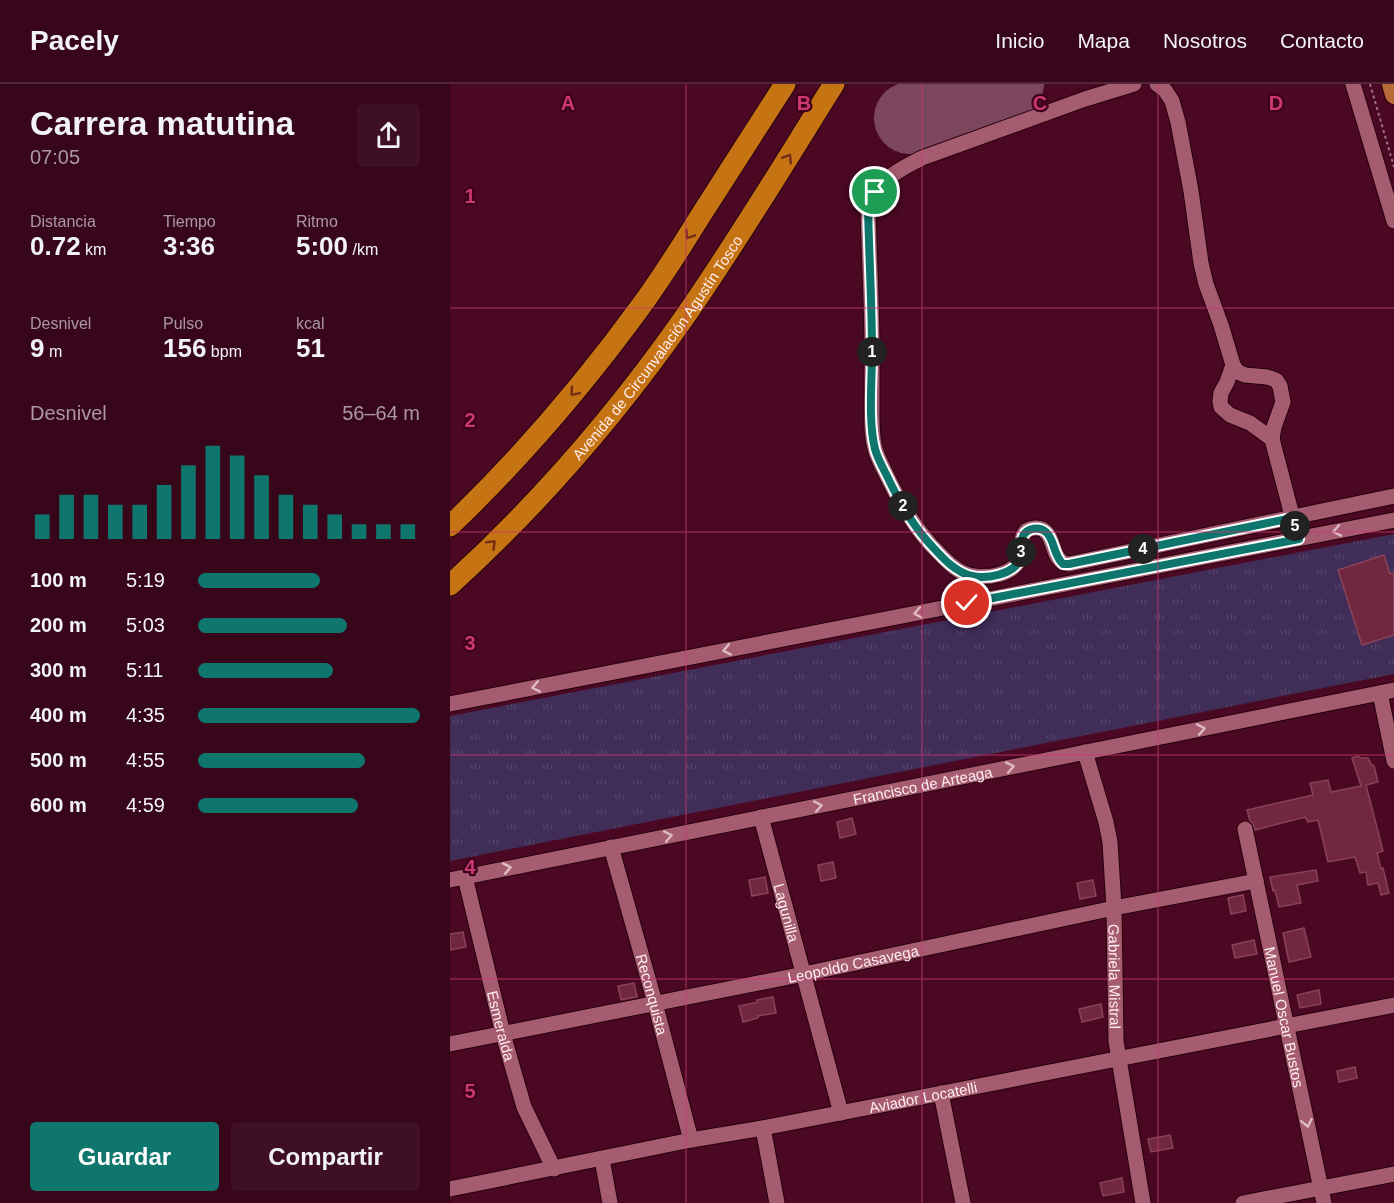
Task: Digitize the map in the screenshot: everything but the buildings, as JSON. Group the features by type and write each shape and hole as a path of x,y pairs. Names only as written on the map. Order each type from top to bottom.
{"highway":[{"path":"450,526 544,428 611,346 684,242 785,84"},
{"name":"Avenida de Circunvalación Agustín Tosco","path":"450,585 570,464 643,373 684,318 834,84"}],"main road":[{"path":"1391,84 1394,95"}],"street":[{"path":"1134,84 1084,99 922,158 900,169 875,192 868,207 872,432 875,451 909,518 961,573 991,576 1006,573 1013,568 1020,559 1022,538 1032,529 1042,529 1046,532 1051,539 1058,560 1063,564 1069,564 1394,496"},
{"path":"1157,84 1165,90 1172,101"},
{"path":"1173,84 1172,101 1191,191 1201,263 1233,365 1238,372 1245,375 1268,377 1276,380 1280,386 1283,402 1272,439 1299,539"},
{"path":"1353,84 1394,221"},
{"path":"1233,365 1221,393 1221,407 1230,415 1250,423 1272,439"},
{"path":"1227,382 1241,380 1245,375"},
{"path":"450,704 1394,522"},
{"path":"1387,691 1394,760"},
{"name":"Francisco de Arteaga","path":"458,878 1387,691"},
{"name":"Gabriela Mistral","path":"1086,752 1108,832 1114,908 1116,1041 1143,1203"},
{"name":"Lagunilla","path":"761,817 841,1113"},
{"name":"Manuel Oscar Bustos","path":"1245,830 1322,1195"},
{"name":"Reconquista","path":"611,847 691,1140"},
{"name":"Esmeralda","path":"458,878 524,1107 554,1169"},
{"name":"Leopoldo Casavega","path":"450,1044 1256,881"},
{"name":"Aviador Locatelli","path":"450,1189 691,1140 1394,1005"},
{"path":"941,1093 963,1203"},
{"path":"763,1128 777,1203"},
{"path":"602,1159 610,1203"},
{"path":"1243,1203 1322,1195 1394,1174"}],"path":[{"path":"1371,84 1394,167"}],"green space":[{"path":"1394,534 1394,674 450,861 450,716"}],"runway":[{"path":"910,118 1008,84"}],"route":[{"path":"875,192 868,207 872,432 875,451 909,518 954,568 961,573 973,576 1006,573 1020,559 1024,534 1037,528 1049,535 1058,560 1063,564 1292,518 1299,539 967,603"}]}
